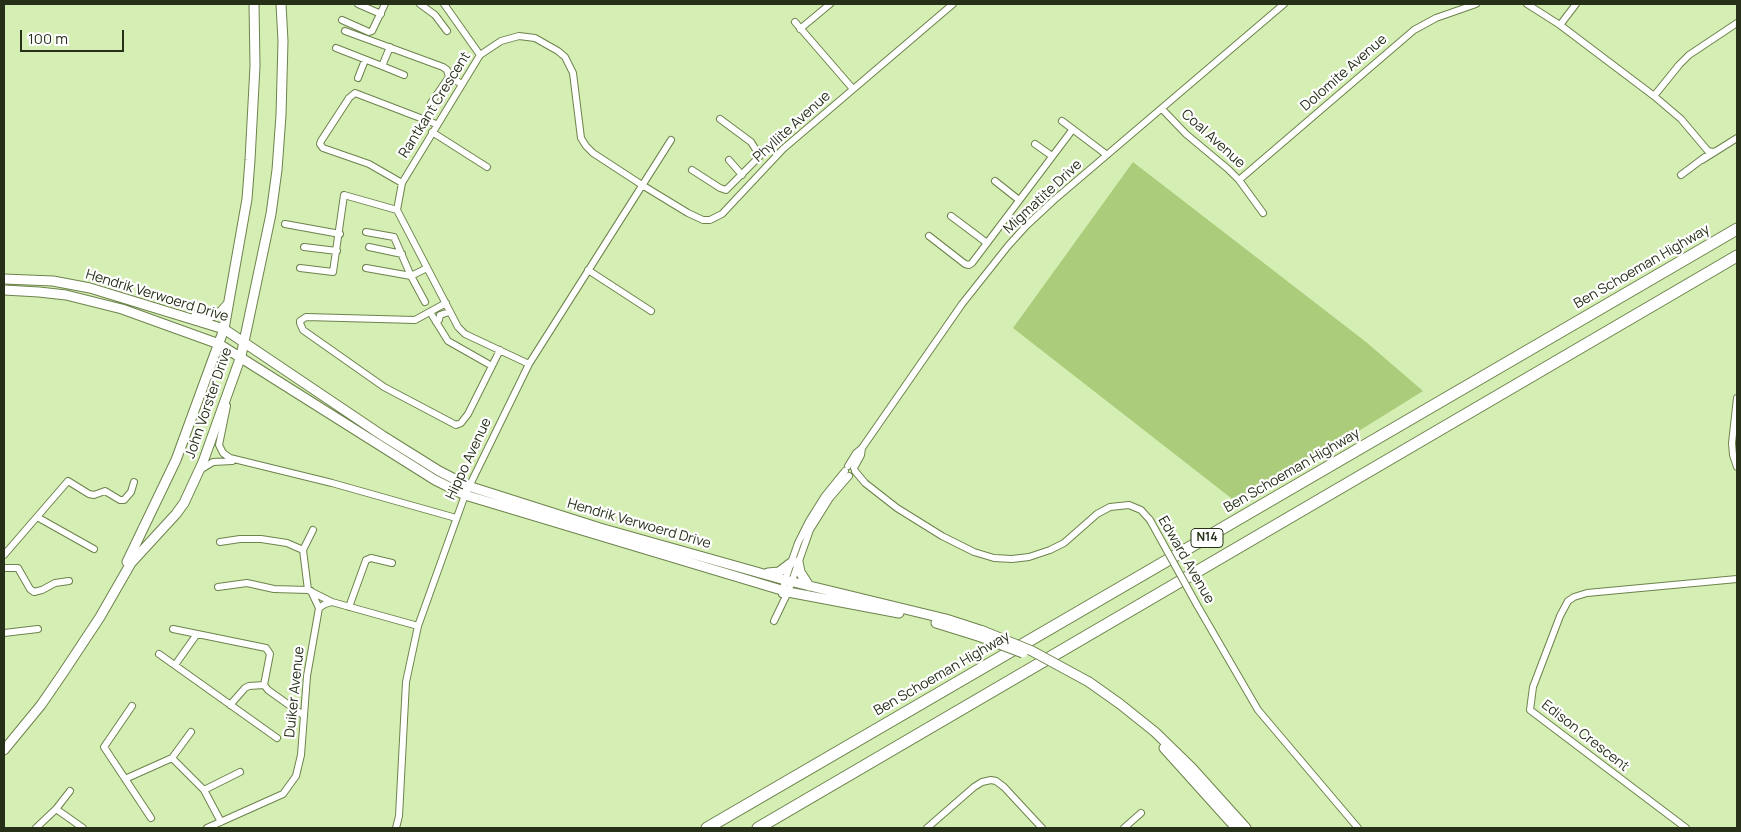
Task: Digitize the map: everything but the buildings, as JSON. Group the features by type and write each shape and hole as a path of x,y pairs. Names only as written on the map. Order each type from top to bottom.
{"highway":[{"name":"Ben Schoeman Highway","path":"707,828 1737,228"},
{"name":"N14","path":"758,828 1737,256"}],"main road":[{"name":"John Vorster Drive","path":"4,745 38,702 76,648 128,560 176,460 219,344 224,329 247,199 255,66 254,4"},
{"name":"John Vorster Drive","path":"4,750 41,704 74,658 131,563 184,503 200,470 232,384 245,342 271,214 277,170 283,41 281,4"},
{"name":"Hendrik Verwoerd Drive","path":"4,278 53,281 90,288 224,329 466,491 788,581 955,621 982,634"},
{"name":"Hendrik Verwoerd Drive","path":"4,290 66,295 122,310 219,344 241,356 428,475 466,491 785,591 848,605 909,615 982,634 1032,651 1120,704 1155,732 1192,768 1246,828"},
{"path":"135,301 207,317 221,312 228,304"},
{"path":"760,573 779,572 795,562 809,586"},
{"name":"Hendrik Verwoerd Drive","path":"1088,685 1153,736 1236,828"}],"street":[{"path":"358,4 380,14"},
{"path":"342,20 369,32 374,29 385,4"},
{"path":"420,4 434,15 447,31"},
{"path":"800,28 830,4"},
{"name":"Phyllite Avenue","path":"642,185 696,217 710,220 722,214 765,167 953,4"},
{"name":"Migmatite Drive","path":"774,621 781,606 808,521 824,497 850,471 856,453 862,448 962,304 1008,246 1054,200 1284,4"},
{"name":"Dolomite Avenue","path":"1239,180 1414,30 1436,18 1476,4"},
{"path":"1528,4 1560,25 1654,96 1681,119 1704,147 1711,152 1716,151"},
{"path":"1560,25 1576,4"},
{"path":"434,15 445,6 480,55"},
{"path":"794,22 853,89"},
{"path":"1654,96 1690,55 1737,22"},
{"path":"345,30 448,70 449,77 431,103"},
{"name":"Rantkant Crescent","path":"397,210 402,183 436,124 480,55 501,41 518,36 535,38 565,57 573,73 583,142 593,153 642,185"},
{"path":"382,66 390,47"},
{"path":"336,48 404,75"},
{"path":"358,78 366,60"},
{"path":"449,77 462,84"},
{"path":"402,183 369,164 323,148 320,144 321,141 349,98 355,94 436,124"},
{"name":"Coal Avenue","path":"1162,108 1186,134 1239,180 1263,213"},
{"path":"692,170 724,190 728,189 760,155 751,142 720,119"},
{"path":"1062,121 1107,155"},
{"path":"928,236 964,264 969,265 972,263 1073,129"},
{"path":"432,132 486,167"},
{"path":"1680,175 1737,138"},
{"name":"Hippo Avenue","path":"396,828 399,816 405,692 418,626 466,491 529,364 670,140"},
{"path":"1035,144 1052,156"},
{"path":"1702,160 1706,156 1704,147"},
{"path":"729,160 742,175"},
{"path":"757,160 765,167"},
{"path":"995,181 1019,200"},
{"path":"300,268 333,272 344,196 397,210 458,327 465,334 529,364"},
{"path":"951,216 987,243"},
{"path":"285,224 340,234"},
{"path":"366,232 394,238 425,302"},
{"path":"304,247 337,251"},
{"path":"369,247 402,254"},
{"path":"366,268 411,276 427,268"},
{"path":"588,270 651,311"},
{"path":"446,303 414,320 306,317 300,323 310,335 384,387 456,425 461,423 468,414 500,350"},
{"path":"430,312 450,343 492,366"},
{"path":"436,322 440,316 449,312"},
{"path":"232,384 219,445 223,453 238,461 332,483 456,518"},
{"path":"1737,398 1732,443 1732,455 1737,467"},
{"path":"200,470 213,462 238,461"},
{"name":"Edward Avenue","path":"850,471 897,508 942,536 974,552 994,558 1012,559 1029,557 1050,550 1064,543 1097,514 1110,507 1129,505 1141,510 1150,520 1258,710 1358,828"},
{"path":"4,555 68,481 89,494 94,495 105,491 120,500 124,500 131,492 134,482"},
{"path":"37,517 94,549"},
{"path":"312,530 303,550 310,591 319,608 332,602"},
{"path":"220,542 240,539 261,539 287,543 303,550"},
{"path":"349,607 366,560 371,558 392,563"},
{"path":"4,568 18,568 34,592 55,583 69,581"},
{"name":"Edison Crescent","path":"1686,828 1530,710 1533,687 1560,616 1568,602 1574,597 1587,593 1737,579"},
{"path":"218,587 247,583 267,588 310,591 332,602 418,626"},
{"name":"Duiker Avenue","path":"207,828 283,794 296,776 300,764 307,676 319,608"},
{"path":"4,633 38,629"},
{"path":"173,629 266,648 270,654 264,685 268,690 303,715"},
{"path":"175,665 197,634"},
{"path":"159,654 277,738"},
{"path":"230,705 245,688 264,685"},
{"path":"132,706 104,746 151,818"},
{"path":"125,779 172,758 191,732"},
{"path":"172,758 204,790 221,822"},
{"path":"204,790 240,772"},
{"path":"927,828 974,787 987,780 996,781 1004,787 1042,828"},
{"path":"36,828 56,809 70,791"},
{"path":"56,809 83,828"},
{"path":"1124,828 1141,813"}],"green space":[{"path":"1133,162 1366,342 1423,391 1240,505 1013,328"}]}
